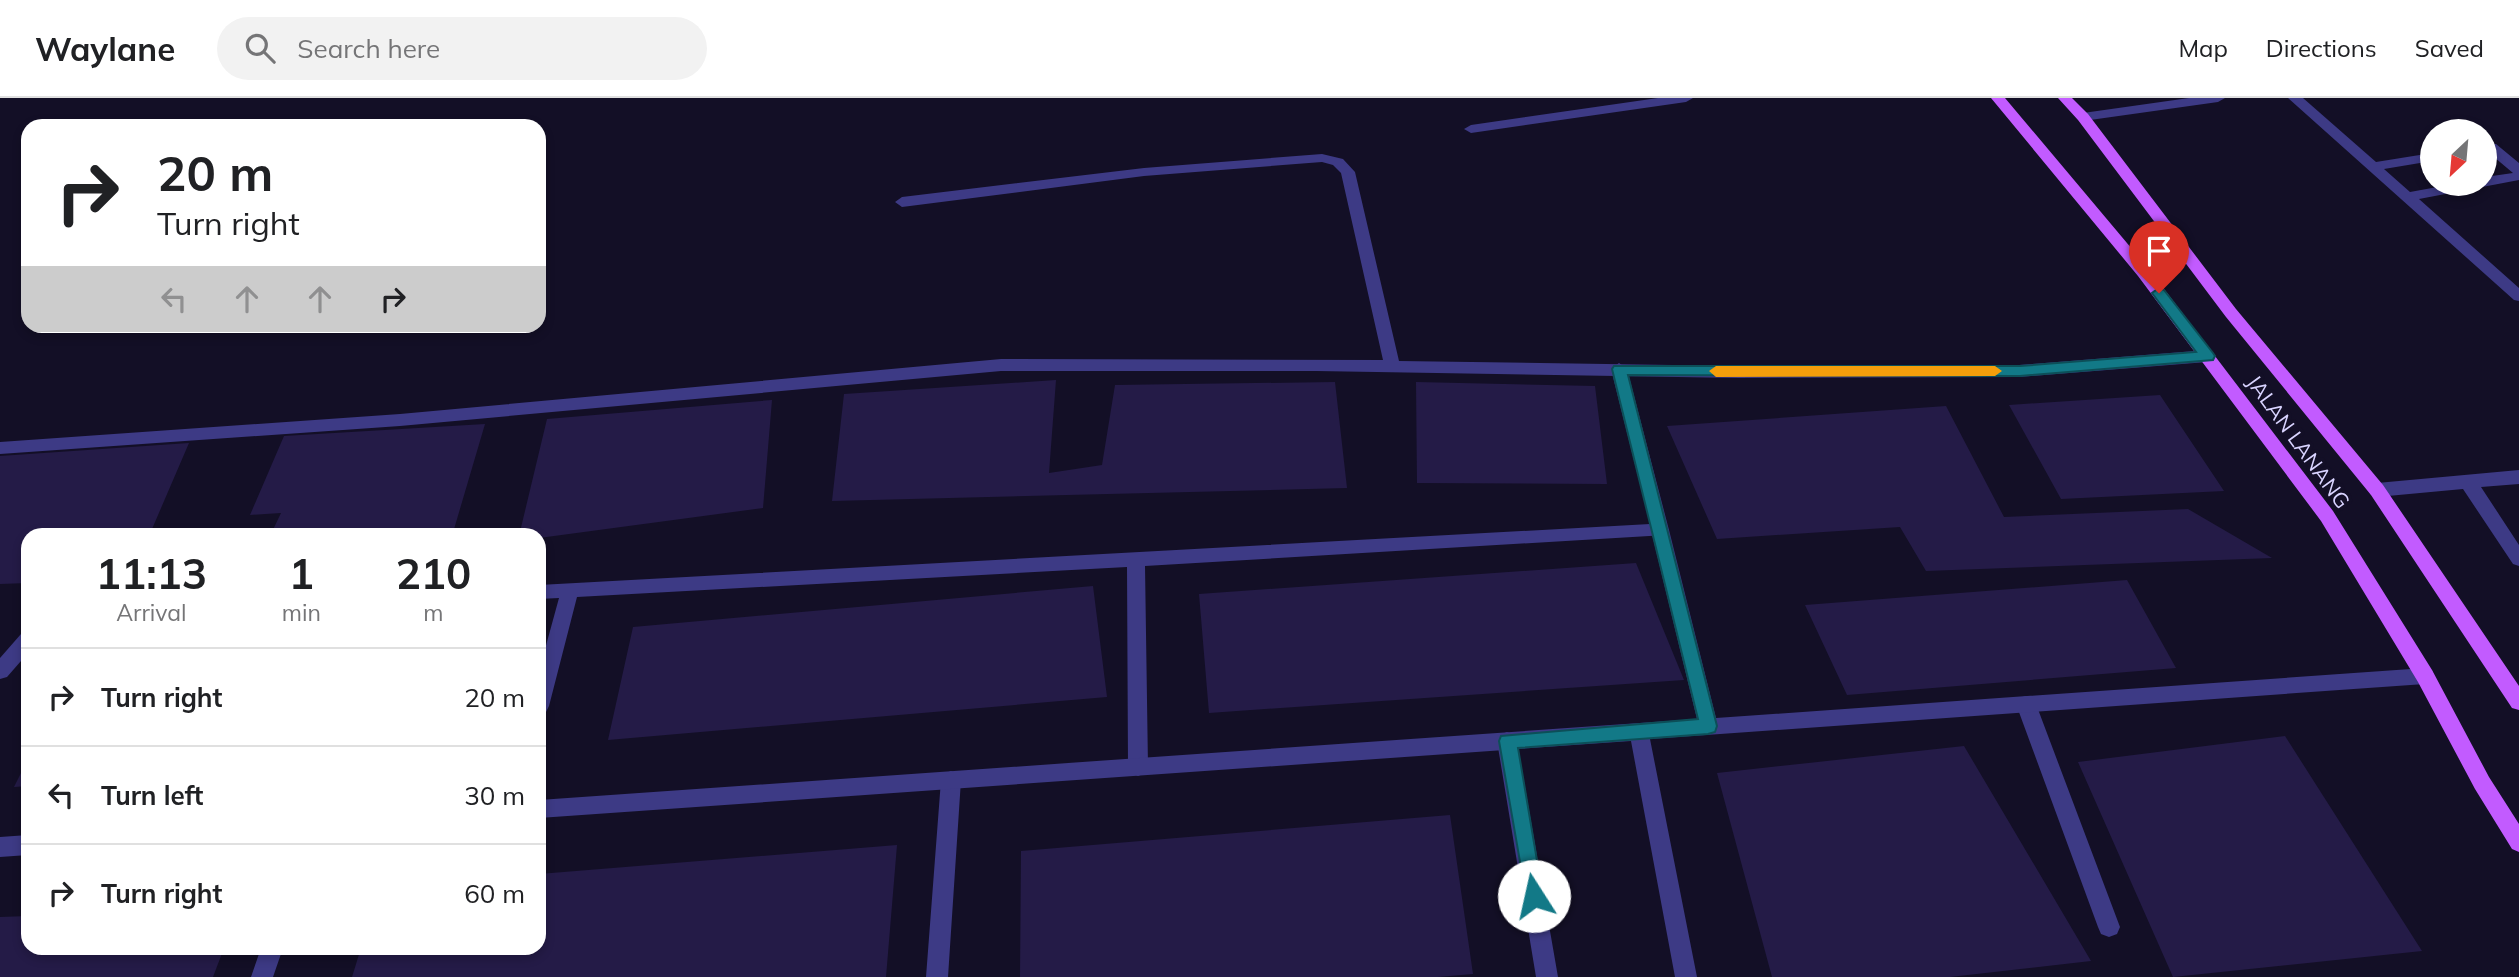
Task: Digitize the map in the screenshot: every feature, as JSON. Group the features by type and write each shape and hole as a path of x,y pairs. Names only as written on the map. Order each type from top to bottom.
{"main road":[{"name":"JALAN LANANG","path":"1998,98 2143,272 2327,516 2425,676 2482,783 2519,842"},
{"name":"JALAN LANANG","path":"2065,98 2231,313 2377,490 2519,702"}],"street":[{"path":"1471,129 1686,98"},
{"path":"2082,117 2218,98"},
{"path":"2295,98 2519,296"},
{"path":"2497,152 2519,170"},
{"path":"902,202 1144,172 1322,158 1338,162 1348,172 1393,368"},
{"path":"2373,167 2420,159"},
{"path":"2497,181 2519,176"},
{"path":"2407,197 2420,195"},
{"path":"0,448 400,420 1001,365 2020,371 2207,356"},
{"path":"1619,369 1708,726"},
{"path":"2377,490 2519,477"},
{"path":"2468,482 2519,559"},
{"path":"546,592 1660,530"},
{"path":"1136,559 1138,767"},
{"path":"546,680 570,590"},
{"path":"0,671 21,648"},
{"path":"546,809 2425,676"},
{"path":"2026,704 2109,927"},
{"path":"1639,732 1686,977"},
{"path":"1507,741 1547,977"},
{"path":"937,977 951,780"},
{"path":"0,847 21,846"},
{"path":"262,977 270,955"}],"building":[{"path":"1056,380 1049,473 1102,465 1115,385 1335,382 1347,488 832,501 844,394"},
{"path":"1416,382 1595,386 1607,484 1417,483"},
{"path":"2160,395 2224,491 2061,499 2009,405"},
{"path":"772,400 763,508 546,537 546,528 521,528 547,419"},
{"path":"1946,406 2004,517 2188,509 2272,558 1926,571 1900,527 1717,539 1667,426"},
{"path":"485,424 454,528 274,528 281,513 250,515 284,436"},
{"path":"189,443 152,528 21,528 21,583 0,584 0,456"},
{"path":"1636,563 1684,680 1209,713 1199,594"},
{"path":"2127,580 2176,668 1847,695 1805,605"},
{"path":"1093,586 1107,697 608,740 633,627"},
{"path":"2285,736 2422,951 2173,977 2078,762"},
{"path":"1964,746 2091,961 1950,977 1772,977 1717,773"},
{"path":"21,773 21,786 14,787"},
{"path":"1450,815 1473,974 1438,977 1020,977 1021,851"},
{"path":"897,845 886,977 352,977 359,955 546,955 546,873"},
{"path":"21,916 21,955 221,955 213,977 0,977 0,917"}],"slow traffic":[{"path":"1716,371 1995,371"}],"route":[{"path":"1534,896 1507,741 1708,726 1619,369 1739,372 2020,371 2207,356 2159,293"}]}
